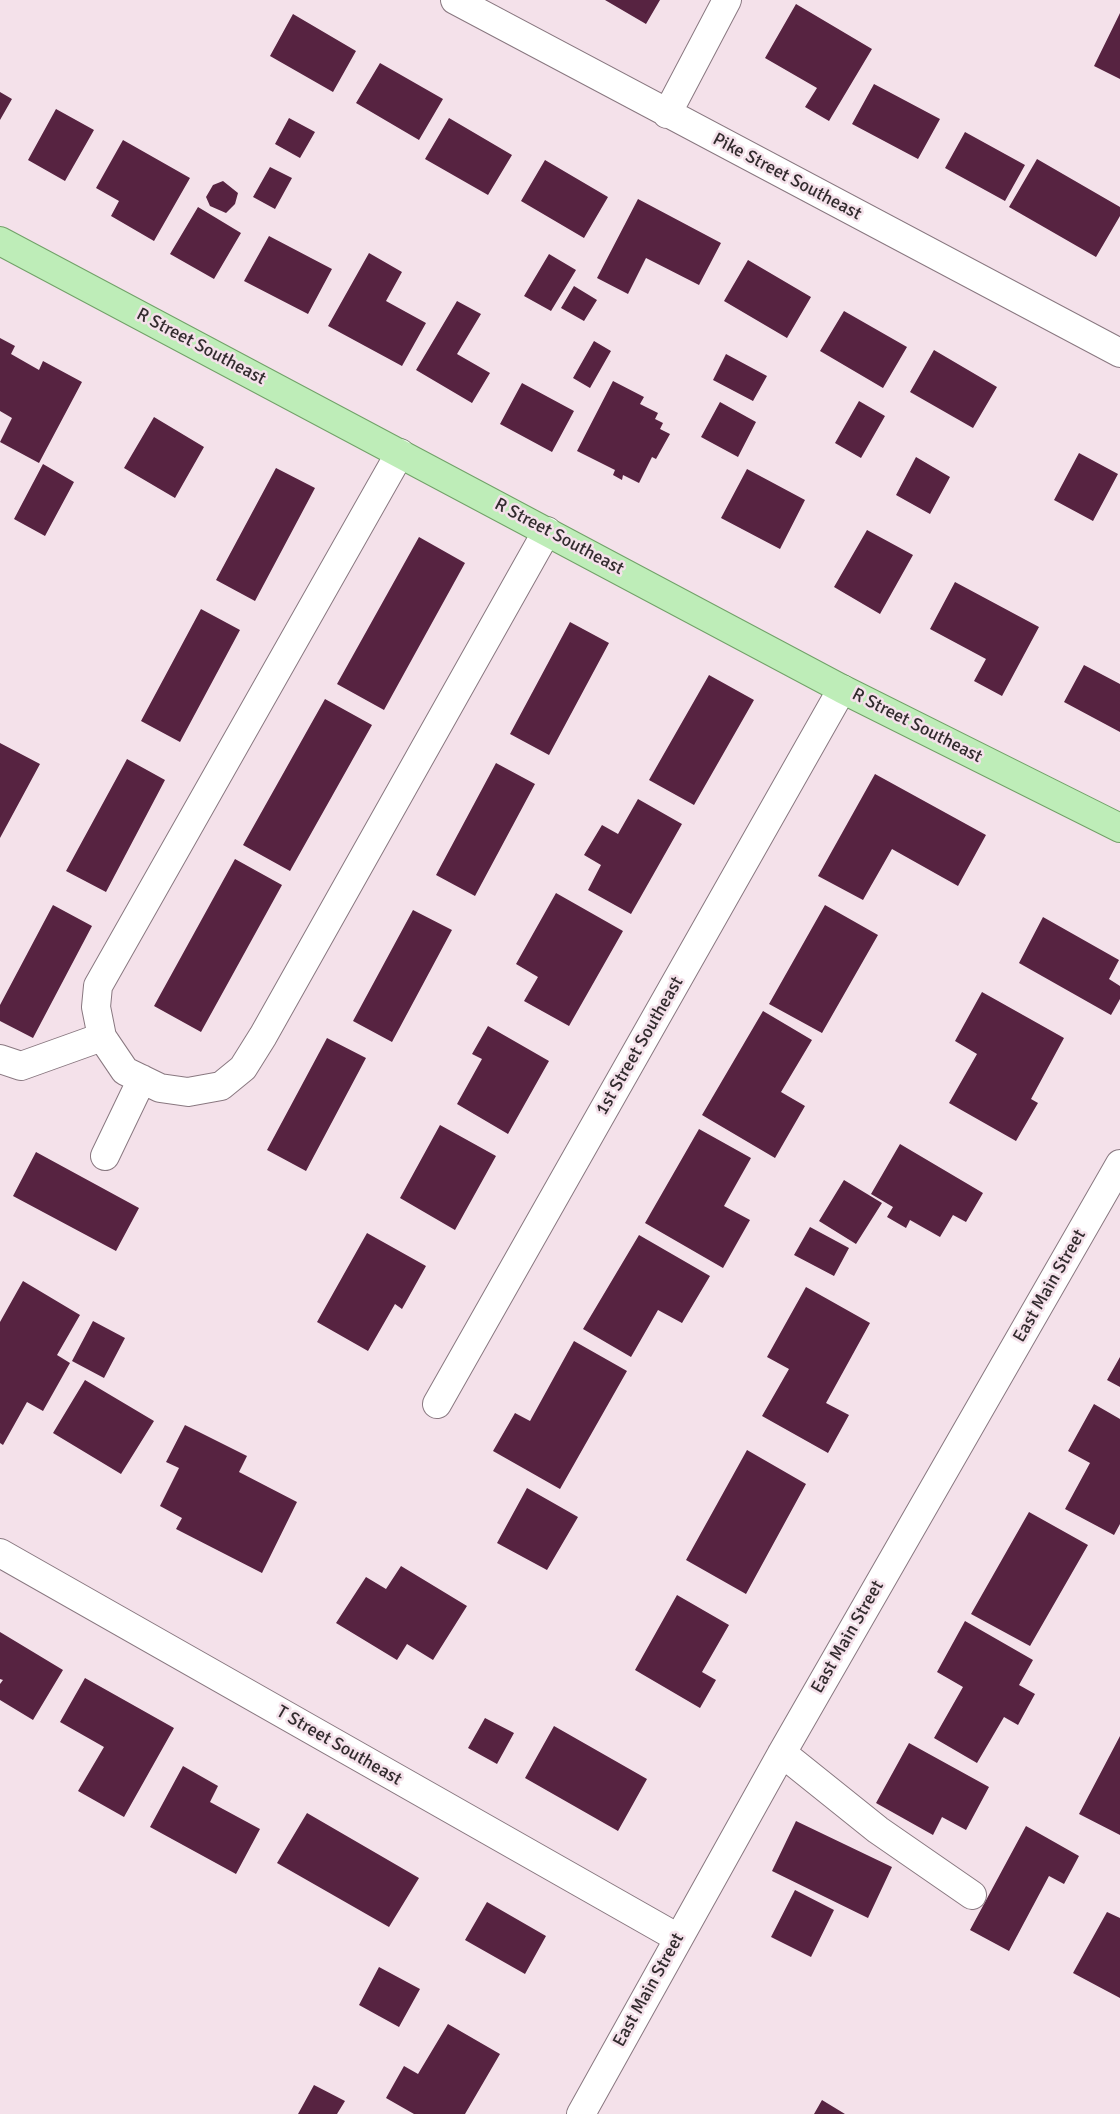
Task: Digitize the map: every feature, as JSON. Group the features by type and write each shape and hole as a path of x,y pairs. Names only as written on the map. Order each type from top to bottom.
{"main road":[{"name":"R Street Southeast","path":"0,241 842,688 1120,828"}],"street":[{"name":"Pike Street Southeast","path":"455,0 1120,353"},
{"path":"668,114 727,0"},
{"path":"400,453 98,986 96,1008 102,1036 125,1071 160,1088 188,1092 221,1086 242,1068 263,1036 547,531"},
{"name":"1st Street Southeast","path":"437,1404 842,688"},
{"path":"0,1059 21,1066 102,1036"},
{"path":"105,1156 142,1079"},
{"name":"East Main Street","path":"592,2110 678,1938 1120,1164"},
{"name":"T Street Southeast","path":"0,1553 678,1938"},
{"path":"782,1753 878,1830 972,1895"}],"building":[{"path":"605,0 660,0 646,24"},
{"path":"796,4 872,49 829,121 805,107 817,88 765,58"},
{"path":"1120,13 1120,79 1094,66"},
{"path":"293,14 356,51 333,92 270,56"},
{"path":"380,63 443,99 419,140 356,103"},
{"path":"874,84 940,119 918,159 852,124"},
{"path":"0,92 12,99 0,120"},
{"path":"56,109 94,130 65,181 28,160"},
{"path":"289,118 315,132 300,158 275,144"},
{"path":"449,118 512,155 488,195 425,159"},
{"path":"965,132 1025,165 1005,201 945,168"},
{"path":"123,140 190,178 154,241 111,216 119,201 96,188"},
{"path":"1037,159 1120,207 1120,216 1096,257 1009,207"},
{"path":"545,160 608,197 584,238 521,201"},
{"path":"270,167 292,178 275,209 253,197"},
{"path":"223,181 238,193 235,204 226,213 210,206 206,197 213,185"},
{"path":"638,199 721,243 699,285 646,258 628,294 597,278"},
{"path":"198,207 241,233 214,279 170,254"},
{"path":"269,236 332,269 308,314 244,281"},
{"path":"369,253 402,272 386,301 426,323 402,366 328,326"},
{"path":"549,254 576,270 551,311 524,296"},
{"path":"748,260 811,297 787,338 724,301"},
{"path":"574,286 597,300 584,321 561,308"},
{"path":"457,301 481,314 457,354 490,373 472,403 416,370"},
{"path":"844,311 907,347 883,388 820,351"},
{"path":"0,338 15,346 11,354 39,370 43,361 82,382 39,463 0,442 12,418 0,411"},
{"path":"594,341 611,351 590,388 573,378"},
{"path":"934,350 997,387 973,428 910,392"},
{"path":"726,354 767,376 753,401 713,380"},
{"path":"613,381 644,397 640,404 658,413 655,419 663,423 660,429 670,434 656,459 652,457 639,483 623,475 622,480 613,475 615,470 577,451"},
{"path":"522,383 574,411 552,452 500,424"},
{"path":"859,401 885,416 861,458 835,443"},
{"path":"720,402 756,422 738,457 701,437"},
{"path":"154,417 204,447 175,498 124,468"},
{"path":"1079,453 1118,474 1093,521 1054,500"},
{"path":"916,457 950,477 930,514 896,495"},
{"path":"43,464 74,482 45,536 14,519"},
{"path":"276,468 315,488 255,601 216,580"},
{"path":"747,469 805,500 780,549 721,518"},
{"path":"867,530 913,555 880,614 834,587"},
{"path":"419,537 465,563 384,710 337,684"},
{"path":"955,582 1039,627 1002,696 974,681 986,659 930,629"},
{"path":"201,609 240,630 180,742 141,721"},
{"path":"570,622 609,643 549,755 510,734"},
{"path":"1084,665 1120,684 1120,732 1064,702"},
{"path":"709,675 754,700 694,805 649,780"},
{"path":"325,699 372,725 290,871 243,845"},
{"path":"0,743 40,764 0,838"},
{"path":"127,759 165,780 106,892 66,871"},
{"path":"496,763 535,784 475,896 436,875"},
{"path":"875,774 986,835 958,886 892,849 863,900 818,876"},
{"path":"638,799 682,824 631,914 588,890 601,865 584,855 602,825 618,834"},
{"path":"235,859 282,885 201,1032 154,1006"},
{"path":"556,893 623,931 569,1026 524,1001 538,977 516,964"},
{"path":"53,905 92,926 33,1038 0,1021 0,1005"},
{"path":"825,905 878,935 822,1033 769,1004"},
{"path":"413,910 452,930 392,1042 353,1021"},
{"path":"1043,917 1119,960 1109,979 1120,986 1120,999 1111,1015 1019,963"},
{"path":"982,992 1064,1038 1031,1099 1038,1103 1016,1141 949,1103 977,1054 955,1041"},
{"path":"763,1011 812,1040 781,1092 805,1106 775,1158 702,1115"},
{"path":"488,1026 549,1061 508,1134 457,1104 482,1059 472,1054"},
{"path":"327,1038 366,1058 306,1171 267,1150"},
{"path":"440,1125 496,1156 455,1230 400,1198"},
{"path":"699,1129 751,1158 724,1206 750,1220 723,1268 645,1223"},
{"path":"900,1144 983,1193 966,1222 953,1215 940,1237 910,1220 906,1228 887,1217 893,1207 871,1194"},
{"path":"36,1152 139,1208 116,1251 13,1196"},
{"path":"844,1180 882,1203 856,1244 819,1221"},
{"path":"810,1227 849,1248 834,1276 794,1255"},
{"path":"367,1233 426,1266 402,1309 395,1304 368,1351 317,1322"},
{"path":"639,1235 710,1276 682,1323 658,1310 631,1357 583,1329"},
{"path":"23,1281 80,1315 57,1355 70,1363 43,1411 27,1402 3,1445 0,1443 0,1322"},
{"path":"806,1287 870,1323 826,1403 849,1415 828,1453 762,1416 789,1369 767,1357"},
{"path":"93,1321 125,1338 104,1378 72,1361"},
{"path":"574,1341 627,1371 560,1489 493,1451 515,1413 530,1421"},
{"path":"1120,1357 1120,1387 1107,1380"},
{"path":"85,1380 154,1421 121,1474 53,1433"},
{"path":"1094,1404 1120,1419 1120,1524 1114,1535 1065,1509 1090,1463 1068,1451"},
{"path":"185,1425 247,1456 239,1472 297,1502 262,1573 176,1529 182,1518 160,1506 179,1468 166,1462"},
{"path":"747,1450 806,1484 746,1594 686,1560"},
{"path":"527,1488 578,1517 547,1570 497,1543"},
{"path":"1029,1512 1088,1545 1030,1646 971,1614"},
{"path":"401,1566 467,1606 433,1660 407,1644 397,1660 336,1623 366,1577 386,1589"},
{"path":"677,1595 729,1625 702,1672 716,1680 700,1708 635,1670"},
{"path":"965,1621 1033,1660 1019,1685 1035,1694 1018,1725 1004,1717 977,1763 934,1738 963,1687 937,1672"},
{"path":"0,1632 63,1670 33,1720 0,1700 0,1684 3,1680 0,1679"},
{"path":"85,1678 174,1728 124,1817 78,1791 104,1747 60,1722"},
{"path":"485,1718 514,1733 497,1764 468,1748"},
{"path":"554,1726 647,1779 618,1831 525,1778"},
{"path":"1120,1736 1120,1835 1079,1814"},
{"path":"909,1743 989,1787 966,1830 942,1817 933,1835 876,1803"},
{"path":"183,1766 218,1786 210,1802 260,1829 236,1874 150,1827"},
{"path":"307,1813 419,1878 389,1927 277,1863"},
{"path":"796,1821 892,1867 868,1918 772,1871"},
{"path":"1026,1826 1079,1856 1064,1884 1049,1876 1009,1951 970,1930"},
{"path":"795,1890 834,1910 811,1957 771,1937"},
{"path":"487,1902 546,1936 525,1974 465,1940"},
{"path":"1107,1912 1120,1918 1120,1998 1073,1973"},
{"path":"379,1967 420,1989 399,2027 359,2005"},
{"path":"448,2024 500,2054 465,2114 414,2114 386,2098 404,2066 418,2074"},
{"path":"314,2085 345,2101 337,2114 298,2114"},
{"path":"822,2100 845,2114 814,2114"}]}
